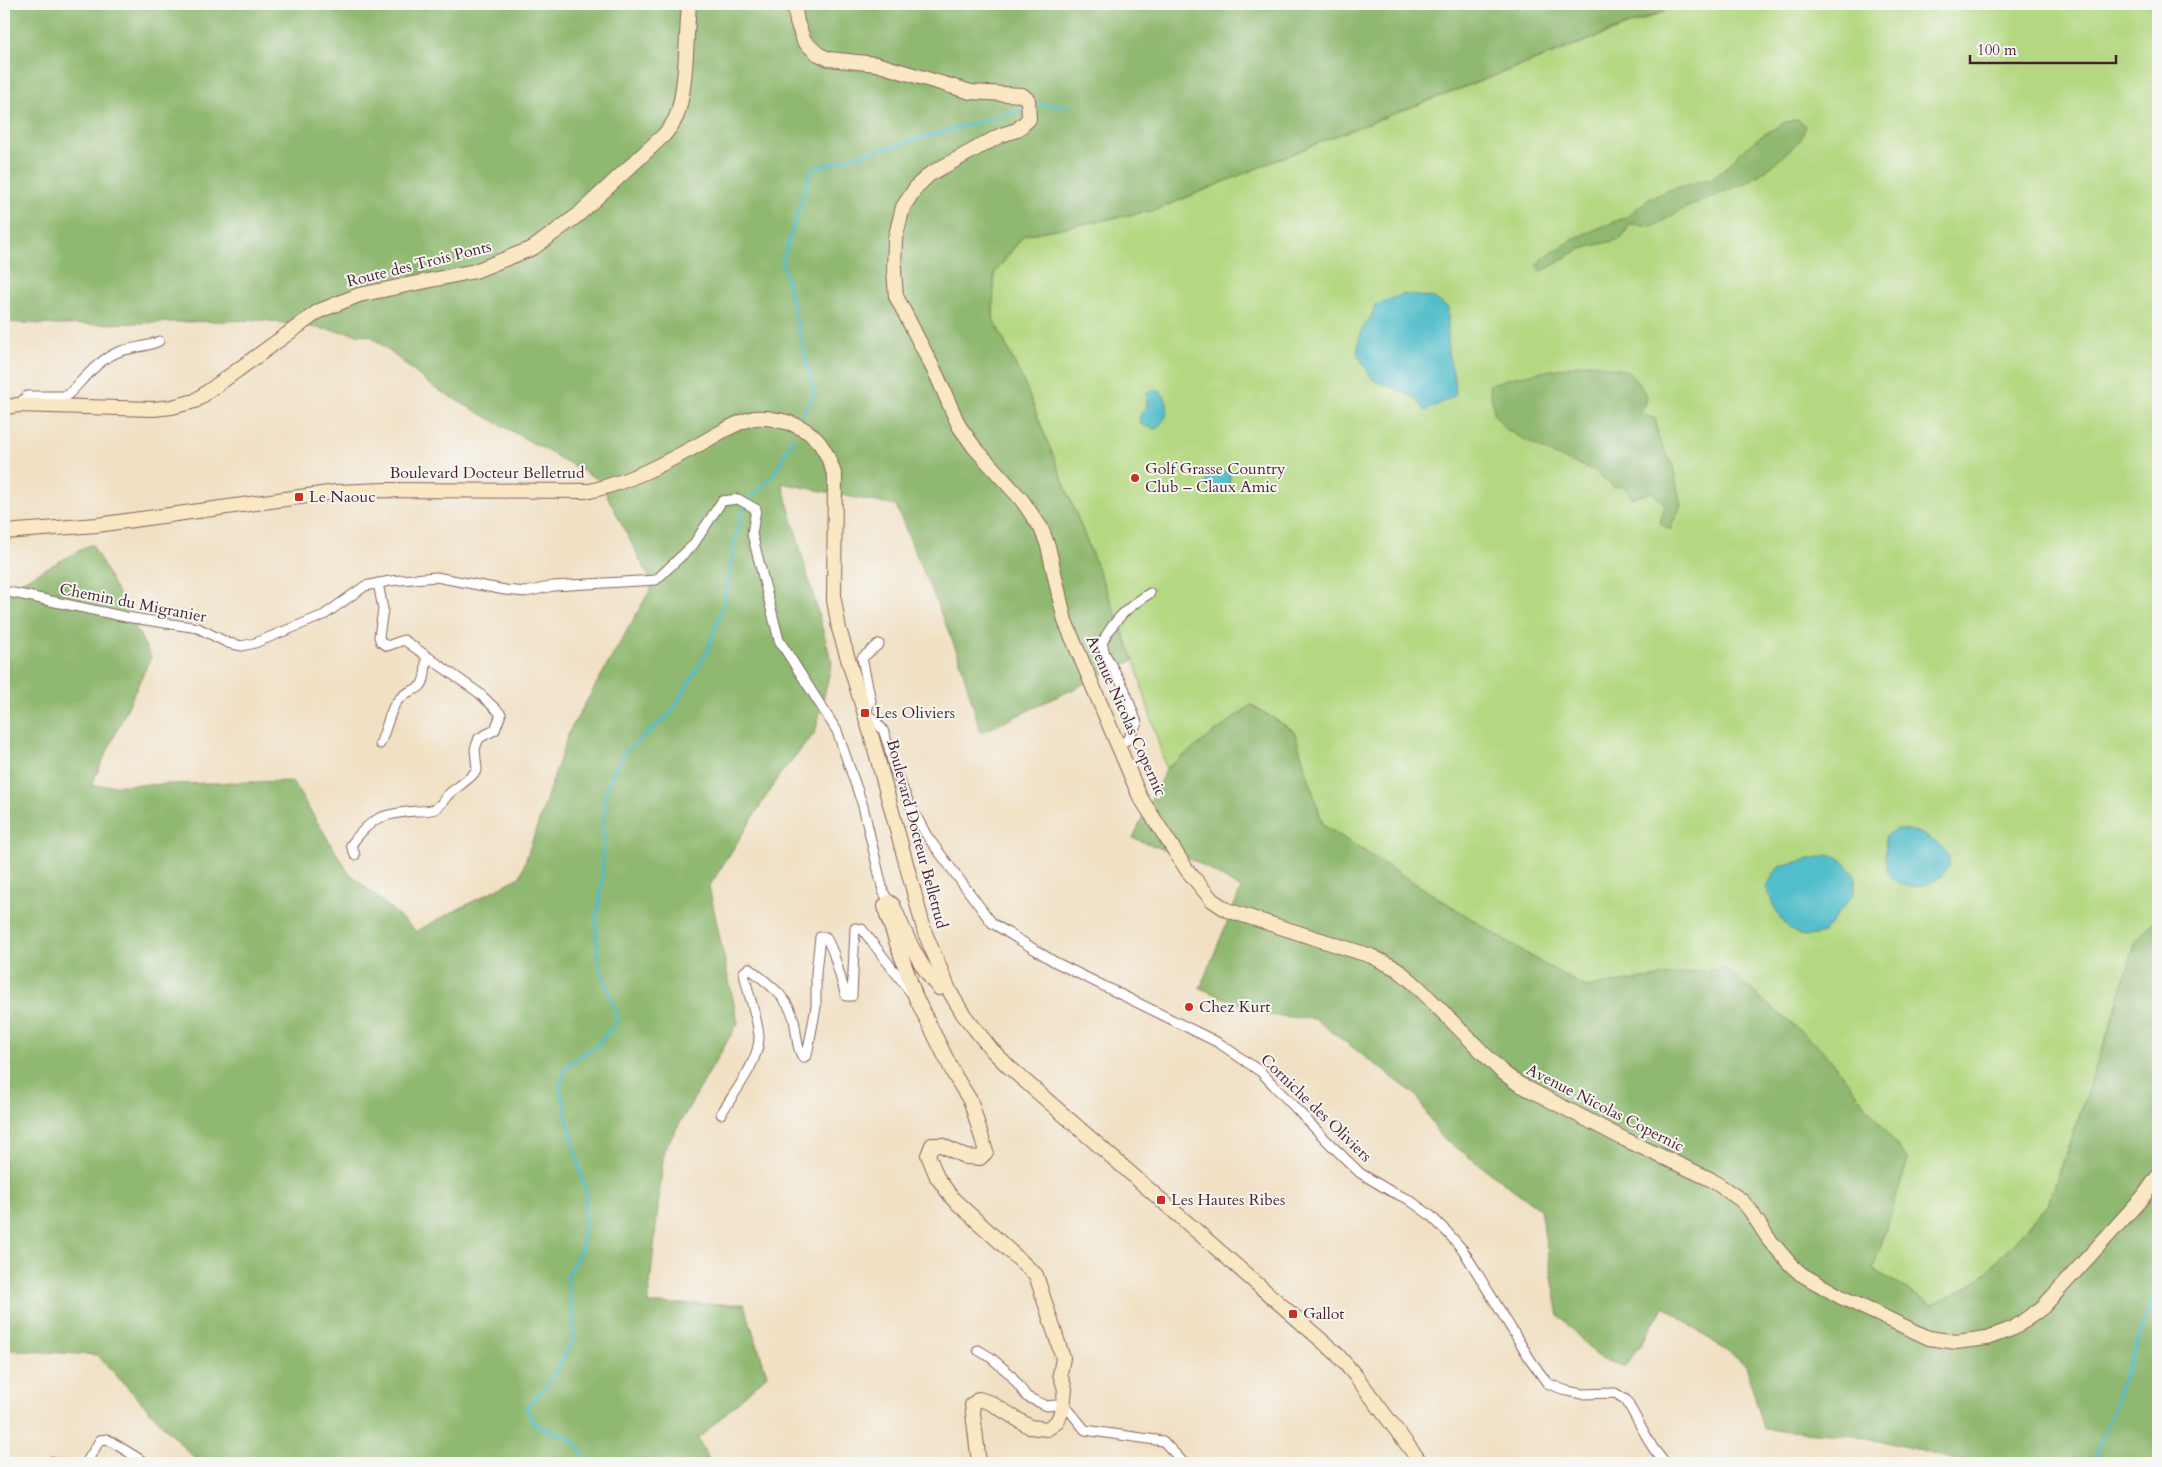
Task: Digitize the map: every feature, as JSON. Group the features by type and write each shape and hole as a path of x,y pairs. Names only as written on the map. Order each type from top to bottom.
{"street":[{"name":"Route des Trois Ponts","path":"10,406 153,409 172,407 195,401 319,311 359,295 475,271 533,248 578,215 664,135 673,124 678,113 681,96 689,4"},
{"name":"Avenue Nicolas Copernic","path":"794,4 797,22 804,41 818,54 829,59 876,64 971,92 1022,95 1029,111 1017,130 1001,135 930,174 917,186 903,207 895,238 894,271 896,296 937,376 959,426 974,447 1020,499 1041,528 1048,546 1065,620 1140,797 1191,876 1216,904 1227,910 1371,956 1398,969 1501,1071 1516,1083 1624,1139 1710,1179 1741,1200 1750,1210 1768,1238 1801,1274 1841,1297 1929,1338 1956,1342 1987,1338 2014,1328 2043,1307 2143,1197 2158,1176"},
{"path":"10,406 26,396 67,396 105,359 120,351 149,346 159,342"},
{"name":"Boulevard Docteur Belletrud","path":"4,532 97,524 336,492 385,490 590,491 616,485 642,474 751,419 770,418 787,421 803,428 821,444 830,459 835,477 834,600 846,657 865,713 925,933 947,986 963,1014 975,1031 1010,1067 1336,1352 1356,1375 1421,1463"},
{"name":"Chemin du Migranier","path":"4,591 126,617 198,628 228,643 242,646 264,640 324,615 365,586 378,583 436,577 504,590 526,592 553,586 656,580 693,544 722,501 738,499 756,509 752,534 780,640 836,731 863,806 883,891 889,902"},
{"path":"355,855 351,846 360,832 372,822 386,814 434,810 443,803 449,794 470,779 477,770 475,748 479,738 494,730 501,714 479,693 404,640 387,646 381,642 383,609 378,583"},
{"path":"1118,746 1127,740 1137,723 1124,688 1105,654 1102,643 1108,630 1127,608 1150,593"},
{"path":"865,713 871,701 862,658 879,644"},
{"path":"380,744 394,706 400,698 420,688 425,682 426,657"},
{"name":"Corniche des Oliviers","path":"865,713 875,720 883,730 893,766 909,803 927,836 992,922 1055,962 1219,1043 1261,1072 1326,1140 1360,1172 1392,1192 1408,1199 1430,1215 1448,1233 1463,1250 1530,1359 1547,1383 1567,1391 1582,1394 1615,1393 1621,1396 1626,1400 1665,1463"},
{"path":"947,986 939,988 929,977 893,905 889,902 885,906 887,915 916,998 954,1076 972,1102 986,1152 980,1158 966,1156 941,1145 932,1146 928,1156 937,1177 953,1199 1036,1275 1063,1358 1060,1374 1065,1389 1064,1404 1057,1422 1047,1429 1036,1429 979,1398 972,1405 979,1463"},
{"path":"721,1114 758,1051 759,1036 756,1018 744,972 748,968 780,993 788,1005 794,1020 799,1052 802,1058 807,1055 816,1007 817,963 820,937 826,937 833,952 846,996 852,996 855,928 862,929 901,982 916,998"},
{"path":"978,1350 990,1357 1010,1374 1027,1396 1047,1406 1064,1404"},
{"path":"1064,1404 1085,1430 1163,1441 1183,1462"},
{"path":"86,1463 100,1440 107,1439 146,1463"}],"green space":[{"path":"4,4 1664,4 1664,11 1335,136 1156,210 1024,235 994,274 993,318 1025,385 1134,660 981,733 958,654 896,506 782,483 832,663 815,733 781,773 709,887 738,1023 664,1150 648,1304 744,1304 767,1375 698,1439 711,1463 223,1463 195,1459 97,1355 11,1350 4,1346 4,591 92,544 151,657 91,786 292,781 348,872 416,931 520,877 569,732 653,585 599,480 433,387 371,336 263,320 58,325 4,322"},
{"name":"Golf Grasse Country Club – Claux Amic","path":"1664,4 2158,4 2158,917 2137,939 2107,1035 2048,1205 1979,1280 1932,1305 1873,1269 1908,1159 1725,968 1585,987 1533,958 1323,825 1294,731 1252,705 1166,769 1134,660 1025,385 993,318 994,274 1024,235 1156,210 1335,136 1664,12"},
{"path":"1798,119 1806,126 1801,139 1772,166 1748,182 1683,209 1654,226 1630,224 1621,239 1579,250 1541,271 1536,265 1548,254 1560,249 1570,240 1626,217 1646,201 1665,191 1712,178 1725,169 1738,154 1757,139 1783,123"},
{"path":"1588,363 1628,371 1647,395 1641,414 1656,419 1658,437 1673,466 1681,506 1670,530 1660,523 1665,505 1652,492 1633,498 1623,486 1614,487 1595,471 1552,454 1507,430 1495,416 1489,385 1510,378"},
{"path":"1251,705 1294,731 1323,825 1533,958 1585,987 1725,968 1824,1051 1908,1160 1873,1269 1932,1305 1979,1280 2048,1205 2107,1035 2137,939 2158,917 2158,1463 1967,1463 1867,1437 1764,1429 1746,1365 1664,1306 1626,1367 1600,1359 1559,1316 1540,1209 1439,1135 1417,1096 1315,1019 1266,1015 1200,988 1241,889 1197,862 1133,838 1166,769"}],"water":[{"path":"1404,294 1434,298 1448,308 1448,353 1454,377 1455,396 1425,411 1414,397 1372,379 1357,353 1361,331 1372,315 1375,305"},
{"path":"1155,389 1162,393 1168,408 1165,418 1156,429 1142,425 1140,422 1140,415 1147,407 1147,392"},
{"path":"1209,469 1231,473 1227,492 1205,487"},
{"path":"1896,829 1921,834 1935,842 1947,853 1949,863 1944,873 1934,881 1921,886 1907,886 1895,881 1887,869 1885,852 1886,835"},
{"path":"1828,855 1841,859 1856,877 1853,895 1823,933 1809,936 1799,934 1780,918 1766,887 1779,866"}],"waterway":[{"path":"1031,108 1040,105 1070,105"},
{"path":"802,416 814,392 782,262 811,169 1025,109"},
{"path":"586,1463 575,1441 534,1424 526,1408 549,1383 573,1340 574,1321 567,1277 582,1247 586,1194 560,1089 565,1067 598,1044 618,1020 598,960 596,922 602,881 604,807 609,779 625,752 671,713 706,654 724,603 734,544 745,503 775,473 793,438"},
{"path":"2093,1463 2158,1284"}],"place":[{"name":"Golf Grasse Country Club – Claux Amic","path":"1135,478"},
{"name":"Le Naouc","path":"299,497"},
{"name":"Les Oliviers","path":"865,713"},
{"name":"Chez Kurt","path":"1189,1007"},
{"name":"Les Hautes Ribes","path":"1161,1200"},
{"name":"Gallot","path":"1293,1314"}]}
